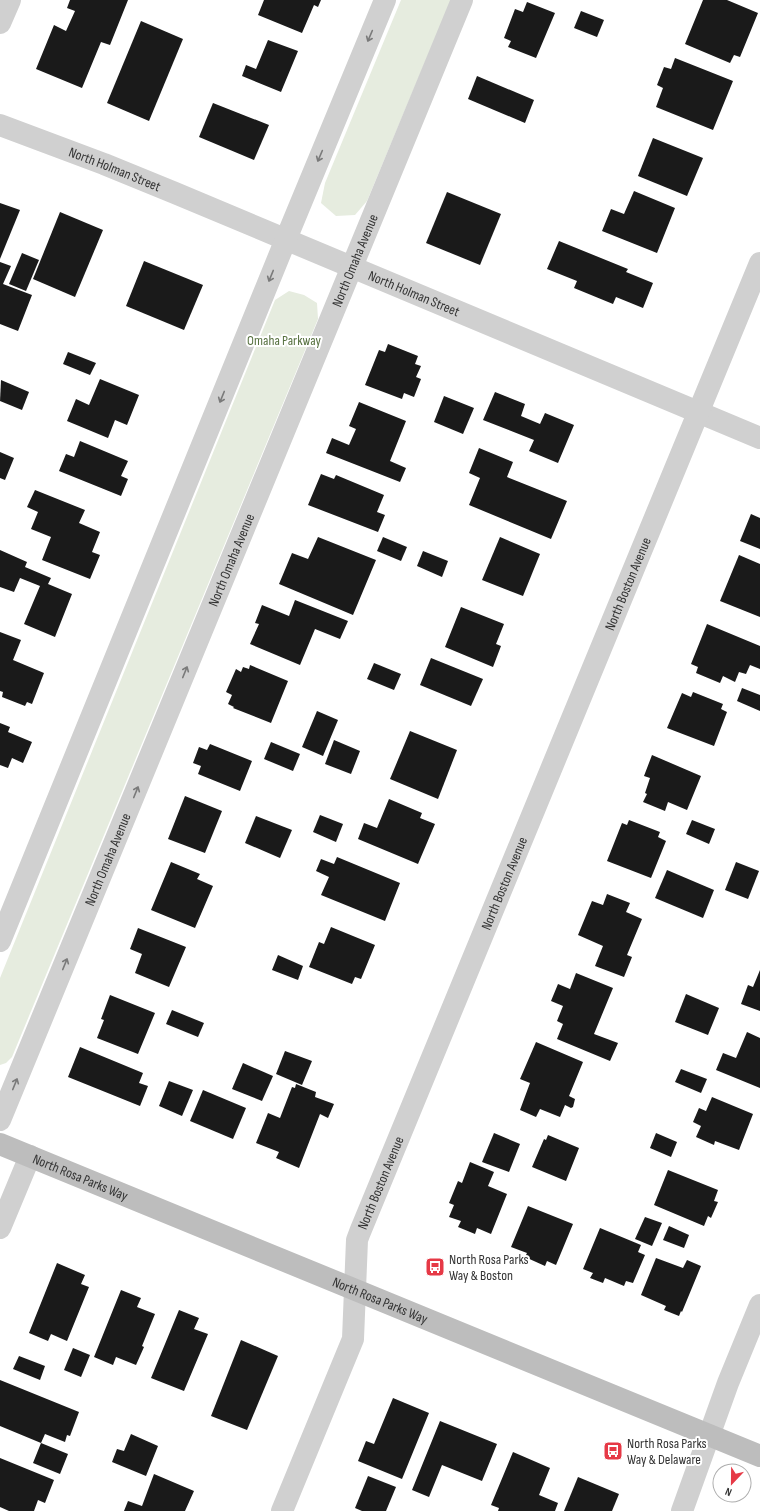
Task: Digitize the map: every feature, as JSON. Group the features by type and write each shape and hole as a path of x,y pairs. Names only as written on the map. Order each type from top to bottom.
{"main road":[{"name":"North Rosa Parks Way","path":"0,1144 760,1456"}],"street":[{"path":"0,23 10,0"},
{"path":"0,941 385,0"},
{"name":"North Omaha Avenue","path":"0,1120 462,0"},
{"name":"North Holman Street","path":"0,125 111,167 286,239 760,438"},
{"name":"North Boston Avenue","path":"282,1511 353,1339 357,1240 360,1232 760,263"},
{"path":"0,1228 30,1156"},
{"path":"682,1511 728,1383 760,1305"}],"green space":[{"path":"401,0 451,0 367,201 355,215 336,216 321,203 325,183"},
{"name":"Omaha Parkway","path":"289,291 304,295 317,303 318,319 12,1057 6,1063 0,1065 0,978 275,300"}],"building":[{"path":"70,0 128,0 110,45 101,42 82,88 36,69 54,25 66,31 75,11 67,8"},
{"path":"264,0 321,0 318,7 314,5 302,33 258,15"},
{"path":"703,0 727,0 758,13 740,57 734,55 730,63 685,44"},
{"path":"527,2 555,13 536,58 508,47 511,41 504,38 515,9 523,12"},
{"path":"581,11 604,20 597,37 574,28"},
{"path":"141,21 183,39 149,121 107,103"},
{"path":"268,40 298,51 281,92 242,76 246,65 256,69"},
{"path":"675,58 733,81 713,130 656,107 663,88 657,85 664,67 671,69"},
{"path":"477,76 534,100 525,123 468,99"},
{"path":"213,103 269,125 254,160 199,137"},
{"path":"653,138 703,158 687,196 638,176"},
{"path":"634,191 675,208 657,253 602,231 611,209 624,214"},
{"path":"447,192 501,214 480,265 426,243"},
{"path":"0,203 20,210 0,259"},
{"path":"60,212 103,230 75,297 33,279"},
{"path":"559,241 628,269 626,272 653,283 643,308 616,297 613,304 574,288 577,281 547,269"},
{"path":"22,253 39,260 26,291 9,284"},
{"path":"144,261 203,285 184,330 126,306"},
{"path":"0,262 11,266 3,284 32,295 18,331 0,324"},
{"path":"388,344 418,356 415,364 421,366 416,377 421,379 414,397 404,393 402,399 365,385 379,350 385,352"},
{"path":"68,352 96,363 90,375 63,364"},
{"path":"100,379 139,395 127,425 115,420 108,438 67,421 76,399 89,405"},
{"path":"1,380 29,392 22,410 0,401"},
{"path":"495,392 525,404 521,416 540,424 545,413 574,425 558,463 529,451 534,440 483,420"},
{"path":"444,396 474,408 463,434 434,422"},
{"path":"359,402 406,421 390,461 406,468 400,482 326,453 332,438 349,445 356,429 349,426"},
{"path":"80,441 128,461 121,476 128,479 121,496 59,471 66,454 74,457"},
{"path":"479,448 513,462 507,477 567,501 551,539 469,505 480,478 469,473"},
{"path":"0,452 14,458 5,480 0,478"},
{"path":"321,474 334,479 336,475 384,495 377,512 385,515 378,532 308,505"},
{"path":"35,490 85,510 79,523 100,532 92,552 100,555 90,579 42,560 51,537 31,529 38,512 27,507"},
{"path":"751,514 760,518 760,549 740,541"},
{"path":"318,537 376,560 353,615 279,584 292,553 308,559"},
{"path":"383,537 407,547 401,561 377,551"},
{"path":"500,537 540,554 523,596 482,580"},
{"path":"0,550 27,562 25,567 51,578 48,584 72,594 55,637 24,624 40,586 20,578 14,592 0,587"},
{"path":"423,551 448,561 442,577 417,566"},
{"path":"739,555 760,564 760,617 720,601"},
{"path":"295,600 348,621 340,639 315,629 300,665 250,644 259,624 255,623 262,605 289,616"},
{"path":"461,607 504,624 496,644 501,646 493,667 445,647"},
{"path":"707,624 760,646 760,669 750,665 746,674 739,672 735,682 723,676 720,683 696,673 698,667 691,664"},
{"path":"0,632 21,640 13,660 44,673 32,704 27,702 25,706 2,697 3,692 0,691"},
{"path":"431,658 483,679 471,706 420,685"},
{"path":"374,663 401,674 394,690 367,679"},
{"path":"250,665 288,681 271,723 233,708 234,707 228,704 232,695 226,692 236,669 241,672 243,667 249,669"},
{"path":"742,688 760,695 760,711 737,701"},
{"path":"693,692 723,704 721,709 727,712 714,746 667,728 682,693 691,697"},
{"path":"317,711 338,720 323,756 302,747"},
{"path":"0,723 10,727 8,732 32,742 23,763 12,758 8,768 0,765"},
{"path":"410,731 457,750 438,799 390,779"},
{"path":"334,740 360,751 351,774 325,764"},
{"path":"271,742 300,754 293,771 264,759"},
{"path":"210,744 252,761 240,791 198,774 201,766 193,763 199,747 207,750"},
{"path":"652,755 701,776 687,810 668,802 665,811 643,802 647,794 645,793 650,778 644,776"},
{"path":"185,796 222,811 205,853 168,839"},
{"path":"389,799 422,813 420,818 435,824 418,864 358,839 364,823 377,828"},
{"path":"320,815 343,824 336,842 313,832"},
{"path":"256,816 292,830 280,858 245,843"},
{"path":"629,820 660,832 658,837 666,841 651,878 607,861 622,823 627,825"},
{"path":"692,820 715,829 709,844 686,834"},
{"path":"337,857 400,883 385,921 321,895 329,877 316,871 321,859 334,864"},
{"path":"171,862 200,874 197,879 213,886 195,928 151,910"},
{"path":"736,862 759,871 748,899 725,890"},
{"path":"667,870 714,890 703,918 655,898"},
{"path":"607,894 630,903 626,912 642,919 627,955 632,957 624,977 595,966 603,946 578,935 592,901 603,905"},
{"path":"331,927 375,945 361,979 355,977 352,984 309,967 319,942 324,944"},
{"path":"138,928 186,947 169,987 135,973 142,954 130,949"},
{"path":"278,955 303,966 298,980 272,970"},
{"path":"760,970 760,1011 741,1004 748,985 753,987"},
{"path":"576,973 613,988 594,1034 618,1043 610,1061 557,1039 563,1024 557,1021 563,1006 551,1001 558,984 570,989"},
{"path":"686,994 719,1008 708,1035 675,1022"},
{"path":"110,995 155,1013 138,1054 97,1038 104,1020 101,1019"},
{"path":"172,1010 204,1023 198,1037 166,1024"},
{"path":"747,1032 760,1038 760,1088 716,1070 723,1053 736,1058"},
{"path":"536,1042 583,1062 569,1096 575,1099 573,1107 571,1108 565,1105 560,1117 540,1109 536,1117 520,1110 530,1083 520,1079"},
{"path":"80,1047 143,1073 139,1083 148,1086 140,1106 68,1077"},
{"path":"285,1051 312,1061 302,1085 276,1074"},
{"path":"243,1063 273,1076 262,1101 232,1089"},
{"path":"681,1069 707,1079 701,1093 675,1082"},
{"path":"169,1081 193,1090 182,1116 159,1106"},
{"path":"296,1084 316,1092 315,1097 334,1104 328,1118 320,1114 299,1168 276,1158 279,1152 256,1143 268,1113 280,1118 292,1087 295,1088"},
{"path":"203,1090 246,1108 233,1139 190,1121"},
{"path":"712,1097 753,1114 739,1150 715,1141 714,1145 696,1137 701,1126 693,1122 699,1108 706,1111"},
{"path":"494,1133 520,1144 509,1172 482,1162"},
{"path":"656,1133 677,1142 671,1157 650,1148"},
{"path":"548,1135 579,1148 566,1181 532,1167 544,1139 546,1140"},
{"path":"470,1162 494,1172 488,1186 507,1194 491,1234 477,1228 475,1234 458,1227 461,1221 449,1217 454,1205 449,1203 458,1181 462,1183"},
{"path":"668,1170 718,1190 714,1201 718,1202 711,1218 708,1216 704,1226 654,1205"},
{"path":"528,1206 573,1224 556,1265 547,1261 545,1266 525,1257 527,1253 511,1247"},
{"path":"645,1217 662,1223 652,1246 635,1239"},
{"path":"669,1226 689,1235 684,1248 663,1240"},
{"path":"600,1228 641,1245 638,1252 645,1255 633,1283 626,1281 624,1286 605,1278 603,1283 590,1278 593,1273 583,1269"},
{"path":"656,1258 683,1268 687,1260 701,1266 679,1316 664,1310 666,1306 641,1295"},
{"path":"57,1263 85,1275 81,1284 89,1287 67,1341 51,1334 48,1341 29,1333"},
{"path":"121,1290 141,1298 137,1307 155,1314 142,1346 144,1347 136,1365 116,1357 113,1365 94,1357"},
{"path":"179,1310 199,1318 194,1329 208,1334 184,1391 151,1378"},
{"path":"241,1340 278,1356 247,1430 211,1416"},
{"path":"73,1348 90,1355 81,1377 64,1370"},
{"path":"19,1356 45,1366 40,1380 13,1369"},
{"path":"0,1380 79,1412 70,1436 67,1435 65,1442 45,1434 41,1443 0,1426"},
{"path":"393,1398 429,1413 402,1479 358,1461 366,1441 374,1444"},
{"path":"440,1421 497,1444 482,1481 442,1465 429,1497 412,1490"},
{"path":"131,1434 158,1446 146,1476 112,1462 117,1449 124,1451"},
{"path":"41,1443 68,1454 60,1474 33,1463"},
{"path":"513,1452 550,1468 539,1495 558,1503 555,1511 498,1511 499,1508 491,1505"},
{"path":"0,1458 54,1480 45,1503 38,1500 34,1511 9,1511 0,1507"},
{"path":"154,1474 194,1491 185,1511 124,1511 128,1501 142,1506"},
{"path":"368,1476 396,1487 386,1511 362,1511 355,1508"},
{"path":"578,1477 619,1494 612,1511 564,1511"}],"place":[{"name":"North Rosa Parks Way & Boston","path":"435,1267"},
{"name":"North Rosa Parks Way & Delaware","path":"613,1451"}]}
